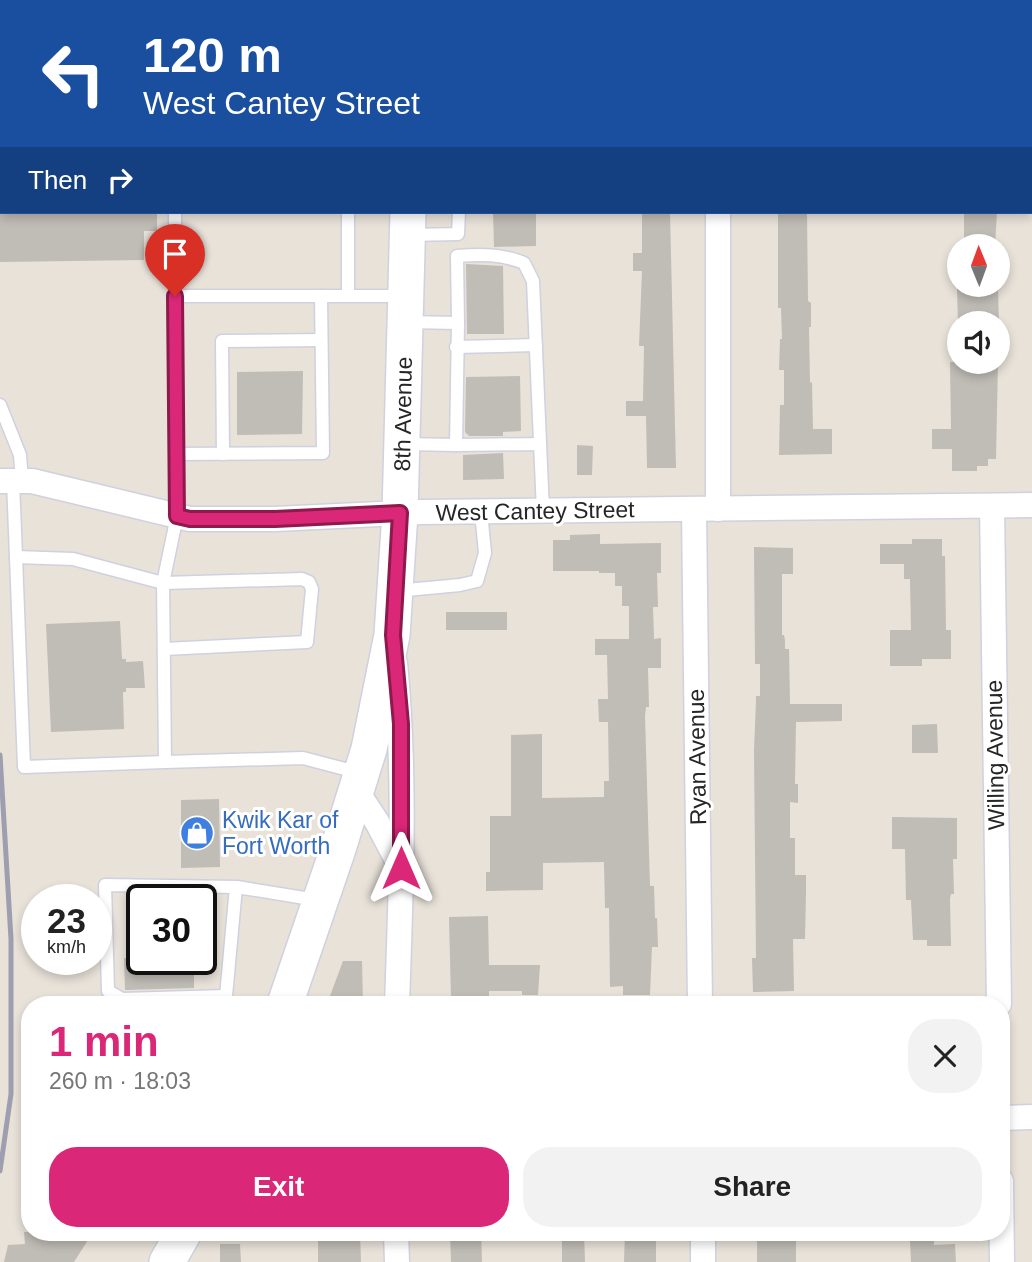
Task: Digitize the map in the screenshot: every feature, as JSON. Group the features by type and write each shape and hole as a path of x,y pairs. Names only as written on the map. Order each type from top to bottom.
{"main road":[{"name":"8th Avenue","path":"393,635 400,513 408,224"},
{"path":"288,996 359,782 393,635"},
{"path":"167,1262 179,1241"}],"street":[{"name":"Ryan Avenue","path":"700,996 706,509 718,214"},
{"name":"West Cantey Street","path":"12,481 32,481 190,519 275,519 400,513 1032,505"},
{"name":"Willing Avenue","path":"992,506 999,996"},
{"name":"8th Avenue","path":"393,635 401,724 397,996"},
{"name":"8th Avenue","path":"359,782 401,868"},
{"path":"1010,1118 1032,1117"},
{"path":"396,1241 397,1262"},
{"path":"703,1241 704,1262"},
{"path":"1002,1241 1002,1262"}],"lane":[{"path":"165,761 163,583 177,516 175,214"},
{"path":"348,214 348,295"},
{"path":"456,445 459,214"},
{"path":"408,224 458,234"},
{"path":"457,257 493,254 511,257 524,263 533,281 543,511"},
{"path":"175,296 348,295 458,323"},
{"path":"176,454 323,453 321,296"},
{"path":"223,454 222,341 321,340"},
{"path":"456,347 536,345"},
{"path":"0,405 20,455 12,481 24,767 303,758 359,782"},
{"path":"402,444 540,444"},
{"path":"395,591 477,581 485,553 481,512"},
{"path":"16,557 73,559 163,583 302,579 309,582 312,589 307,642 164,649"},
{"path":"117,996 108,991 105,885 236,887 321,901"},
{"path":"226,996 236,887"}],"building":[{"path":"0,214 157,214 157,231 144,231 144,260 0,262"},
{"path":"493,214 536,214 536,246 494,247"},
{"path":"642,214 670,214 676,468 647,468 646,416 626,416 626,401 643,401 644,346 639,346 642,271 633,271 633,253 642,253"},
{"path":"778,214 807,214 813,429 832,429 832,454 779,455 784,370 779,370 782,339 781,308 778,308"},
{"path":"964,214 997,214 996,234 964,234"},
{"path":"466,264 503,266 504,334 467,334"},
{"path":"957,298 998,298 999,311 958,311"},
{"path":"303,371 302,434 237,435 237,372"},
{"path":"950,374 998,374 996,459 988,459 988,466 977,466 977,471 952,471 952,449 932,449 932,429 951,429"},
{"path":"520,376 521,431 503,432 503,436 469,436 465,432 466,377"},
{"path":"577,445 593,446 592,475 577,475"},
{"path":"503,453 504,479 463,480 463,455"},
{"path":"600,534 600,544 661,543 661,573 657,573 658,607 653,607 654,639 661,638 661,668 648,668 649,707 646,707 645,716 650,886 654,886 658,947 652,947 650,995 623,995 623,986 610,987 609,908 605,908 604,862 543,863 543,890 486,891 486,872 490,872 490,816 511,816 511,735 542,734 542,798 604,797 604,781 609,781 608,722 599,722 598,699 608,699 607,655 595,655 595,639 629,639 629,606 622,606 622,586 615,586 615,573 553,571 553,540 570,540 570,535"},
{"path":"912,539 942,539 942,556 945,556 946,630 951,630 951,659 922,659 922,666 890,666 890,630 911,630 910,579 904,579 904,564 880,564 880,544 912,544"},
{"path":"754,547 793,548 793,574 782,574 782,635 785,649 789,649 790,704 842,704 842,721 796,722 795,784 798,784 798,803 790,802 790,838 795,838 795,875 806,875 806,891 805,939 793,939 794,991 753,992 752,958 756,958 754,750 756,696 760,696 760,664 755,664"},
{"path":"446,612 507,612 507,630 446,630"},
{"path":"120,621 122,659 126,659 126,662 143,661 145,688 126,688 126,692 123,692 124,729 51,732 46,624"},
{"path":"937,724 938,753 912,753 912,725"},
{"path":"219,799 220,867 181,868 181,800"},
{"path":"892,817 957,818 957,859 953,859 954,894 951,894 950,899 951,946 927,946 927,940 913,940 911,900 906,900 905,849 892,849"},
{"path":"488,916 489,965 540,965 538,995 522,995 522,991 489,991 489,996 451,996 449,917"},
{"path":"124,958 126,975 194,975 194,988 125,990"},
{"path":"343,961 362,961 363,996 330,996"},
{"path":"25,1241 87,1241 74,1262 4,1262 8,1245 25,1244"},
{"path":"318,1241 360,1241 361,1262 318,1262"},
{"path":"450,1241 481,1241 482,1262 451,1262"},
{"path":"562,1241 584,1241 585,1262 562,1262"},
{"path":"625,1241 656,1241 656,1262 624,1262"},
{"path":"757,1241 796,1241 796,1262 757,1262"},
{"path":"910,1241 934,1241 934,1245 955,1244 956,1262 911,1262"},
{"path":"220,1244 240,1244 241,1262 220,1262"}],"railway":[{"path":"0,755 11,939 11,1094 0,1171"}],"place":[{"name":"Kwik Kar of Fort Worth","path":"197,833"}],"route":[{"path":"175,296 177,516 190,519 275,519 400,513 393,635 401,724 401,868"}]}
